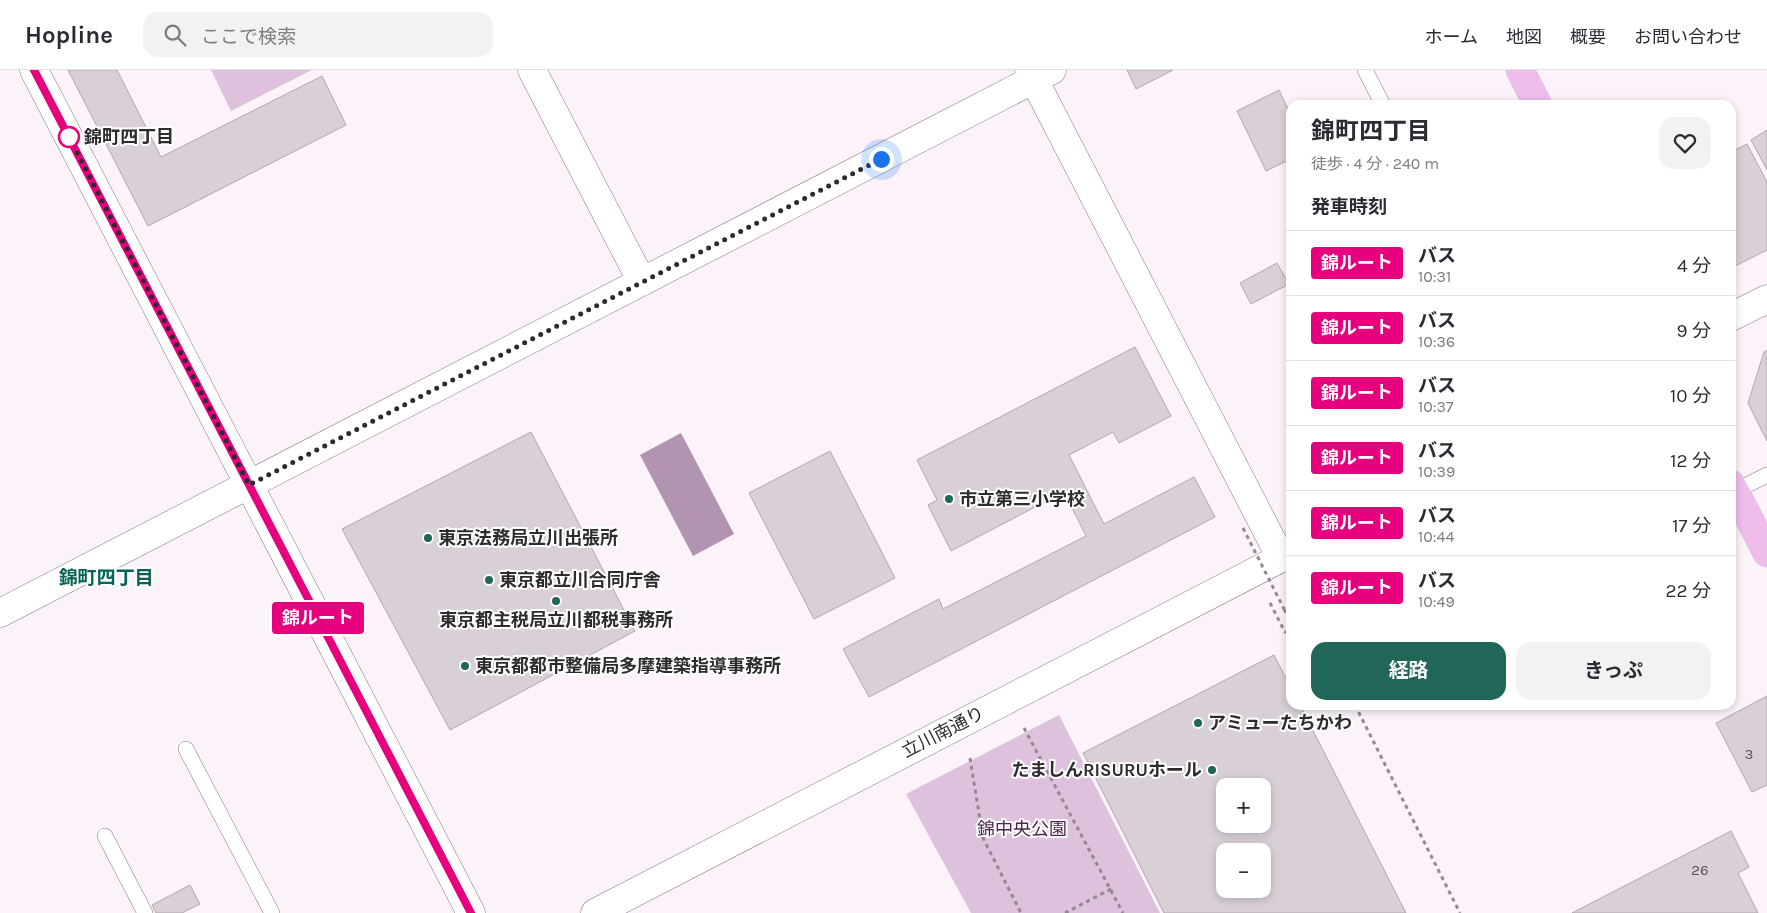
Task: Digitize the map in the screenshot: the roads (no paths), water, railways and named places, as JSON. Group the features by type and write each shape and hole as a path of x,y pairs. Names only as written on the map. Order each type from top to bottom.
{"main road":[{"path":"1520,70 1535,100"},
{"path":"1736,493 1767,553"}],"street":[{"path":"34,70 471,913"},
{"path":"532,70 642,282"},
{"path":"0,613 642,282 1038,73 1286,555"},
{"path":"1736,314 1767,298"},
{"name":"立川南通り","path":"595,913 1286,555"}],"lane":[{"path":"1365,70 1380,100"},
{"path":"1736,486 1767,475"},
{"path":"186,750 272,913"},
{"path":"105,836 145,913"}],"place":[{"name":"錦町四丁目","path":"69,137"},
{"name":"市立第三小学校","path":"949,499"},
{"name":"東京法務局立川出張所","path":"428,538"},
{"name":"東京都立川合同庁舎","path":"489,580"},
{"name":"東京都主税局立川都税事務所","path":"556,601"},
{"name":"東京都都市整備局多摩建築指導事務所","path":"465,666"},
{"name":"アミューたちかわ","path":"1198,723"},
{"name":"たましんRISURUホール","path":"1212,770"}],"district":[{"name":"錦町四丁目","path":"106,577"}],"park label":[{"name":"錦中央公園","path":"1022,829"}]}
